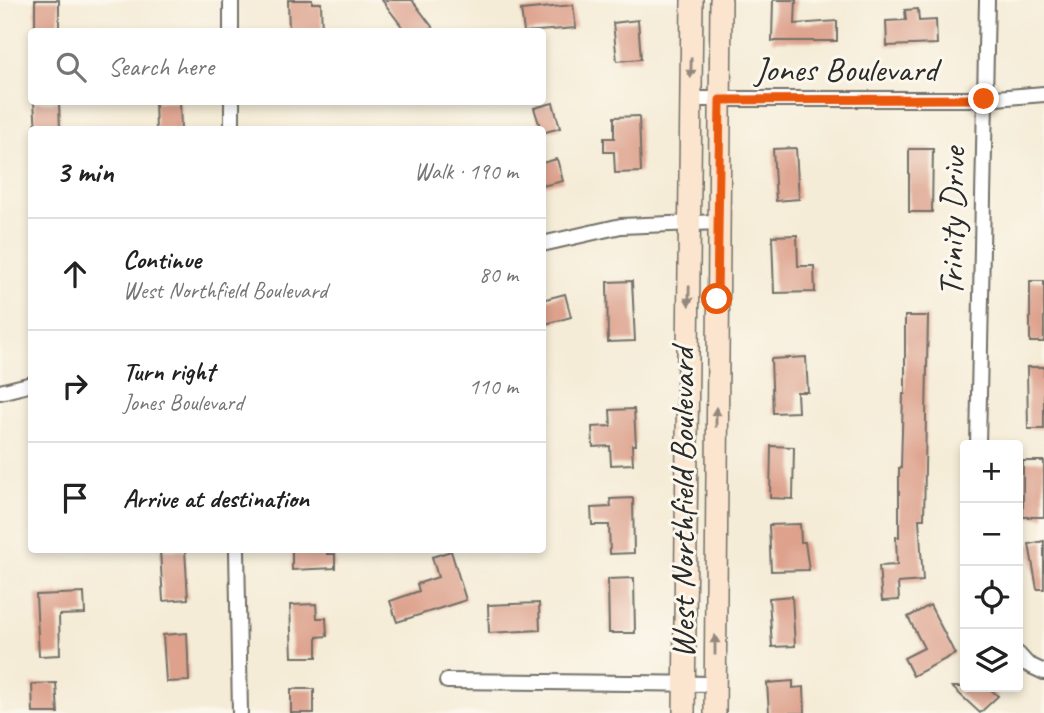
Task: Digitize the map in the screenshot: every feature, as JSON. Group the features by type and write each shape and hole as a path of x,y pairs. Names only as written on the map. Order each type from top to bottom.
{"main road":[{"name":"West Northfield Boulevard","path":"684,713 692,0"},
{"name":"West Northfield Boulevard","path":"715,713 721,0"}],"street":[{"path":"231,0 231,28"},
{"name":"Trinity Drive","path":"978,440 987,0"},
{"name":"Jones Boulevard","path":"691,99 984,99 1044,94"},
{"path":"232,105 232,126"},
{"path":"546,243 621,226 689,221 719,222"},
{"path":"0,392 28,385"},
{"path":"237,553 240,713"},
{"path":"1023,660 1044,672"},
{"path":"447,681 715,684"}],"building":[{"path":"35,0 59,0 59,28 35,28"},
{"path":"288,0 312,0 312,3 321,3 322,28 289,28"},
{"path":"382,0 412,0 433,28 403,28"},
{"path":"773,0 796,0 795,24 837,21 837,41 772,41"},
{"path":"573,5 576,28 546,30 546,28 523,28 521,10"},
{"path":"918,9 919,21 936,20 937,44 887,46 886,21 906,20 905,10"},
{"path":"638,20 641,59 617,61 613,23"},
{"path":"553,103 560,128 546,132 546,126 540,126 534,108"},
{"path":"34,105 59,105 60,126 36,126"},
{"path":"155,105 180,105 181,126 156,126"},
{"path":"639,116 641,172 615,173 614,152 604,152 604,138 614,138 614,117"},
{"path":"796,148 799,199 776,201 773,149"},
{"path":"909,149 933,149 932,212 909,212"},
{"path":"557,159 563,181 546,185 546,162"},
{"path":"797,235 798,266 814,266 815,292 774,293 772,236"},
{"path":"632,281 635,341 608,342 607,282"},
{"path":"1030,281 1044,281 1044,342 1030,342"},
{"path":"565,294 571,317 546,324 546,299"},
{"path":"905,316 928,316 924,519 919,519 923,581 898,583 899,600 882,601 879,566 897,565 899,468 905,394"},
{"path":"806,357 808,392 797,392 798,412 773,413 771,359"},
{"path":"1027,367 1044,367 1044,429 1028,429"},
{"path":"634,409 636,445 632,445 633,464 611,465 610,446 593,447 592,427 611,426 610,410"},
{"path":"771,446 794,447 793,499 770,498"},
{"path":"1023,461 1044,461 1044,517 1023,517"},
{"path":"633,498 634,553 610,554 609,525 592,525 591,508 611,507 610,499"},
{"path":"800,524 801,542 805,542 809,570 771,571 769,525"},
{"path":"1044,541 1044,589 1037,589 1029,544"},
{"path":"160,553 185,553 188,599 163,601"},
{"path":"292,553 335,554 335,568 292,570"},
{"path":"452,553 466,600 397,622 390,601 419,591 417,584 438,577 432,557"},
{"path":"634,578 635,633 609,633 608,579"},
{"path":"84,593 85,614 59,615 60,655 39,656 36,595"},
{"path":"792,596 795,646 772,647 769,598"},
{"path":"539,603 540,630 489,633 488,605"},
{"path":"316,604 317,618 326,618 327,636 317,637 317,657 292,657 290,605"},
{"path":"930,605 955,654 913,676 904,658 924,648 908,617"},
{"path":"187,633 189,681 166,682 163,635"},
{"path":"793,681 793,688 804,687 805,713 769,713 767,683"},
{"path":"56,683 58,713 33,713 32,684"},
{"path":"952,687 960,687 960,692 994,692 998,696 980,713"},
{"path":"291,689 314,689 314,713 291,713"}],"route":[{"path":"717,299 720,100 984,99"}]}
